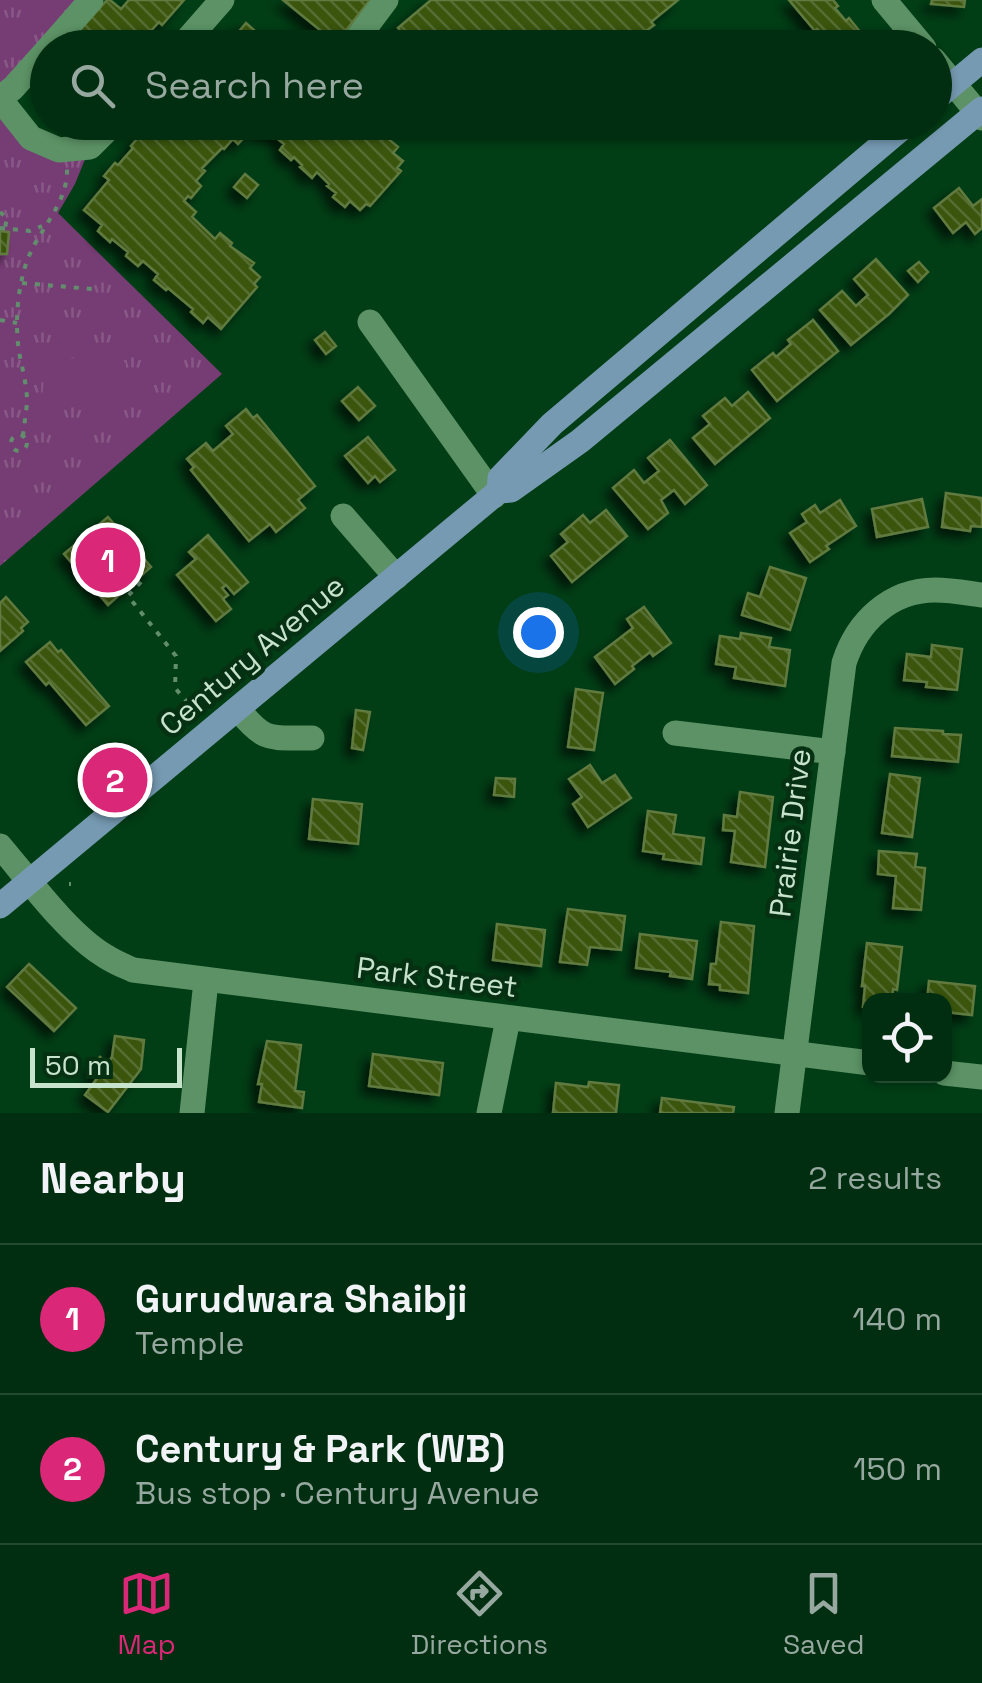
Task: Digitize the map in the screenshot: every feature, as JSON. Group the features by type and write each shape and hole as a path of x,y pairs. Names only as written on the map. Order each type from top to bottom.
{"main road":[{"path":"952,85 982,60"},
{"name":"Century Avenue","path":"952,137 981,113"},
{"name":"Century Avenue","path":"496,493 500,478 552,424 888,140"},
{"name":"Century Avenue","path":"0,906 496,493 511,490 580,441 948,140"}],"street":[{"path":"64,30 91,0"},
{"path":"196,30 222,0"},
{"path":"364,30 386,0"},
{"path":"884,0 909,30"},
{"path":"30,69 0,99 30,137"},
{"path":"952,97 981,113"},
{"path":"36,140 59,150 90,147 97,140"},
{"path":"370,322 496,493"},
{"path":"343,516 396,578"},
{"name":"Prairie Drive","path":"787,1113 849,648 867,620 893,599 931,589 982,594"},
{"path":"238,709 265,736 312,738"},
{"path":"675,733 833,752"},
{"name":"Park Street","path":"0,846 79,935 103,956 134,970 862,1062"},
{"path":"192,1113 206,981"},
{"path":"489,1113 508,1019"},
{"path":"952,1073 982,1077"}],"path":[{"path":"23,436 27,400 16,314 25,267 68,182 66,149"},
{"path":"0,212 8,218 3,228 30,231 46,223"},
{"path":"22,282 92,289"},
{"path":"0,320 17,323"},
{"path":"141,582 128,596 176,656 176,688 194,710"}],"green space":[{"path":"0,0 84,0 58,30 30,30 30,63 0,98"},
{"path":"0,100 30,140 90,147 58,213 222,374 0,566"},
{"path":"46,356 126,363 122,408 42,401"}],"building":[{"path":"107,0 121,9 129,0 184,0 162,25 159,22 152,30 80,30"},
{"path":"283,0 370,0 346,30 320,30"},
{"path":"431,0 678,0 651,22 654,25 648,30 398,28"},
{"path":"789,0 833,0 846,21 849,18 859,30 817,29"},
{"path":"932,0 965,0 964,7 931,4"},
{"path":"136,140 232,140 202,168 205,171 196,181 201,186 184,201 196,212 192,217 215,239 220,233 232,243 230,246 254,263 250,268 260,277 254,284 257,287 221,329 208,317 203,323 191,312 193,309 154,280 158,274 143,261 138,266 126,256 128,252 98,231 102,225 84,210 109,180 104,176 115,163 118,165"},
{"path":"279,140 390,140 398,147 393,153 403,161 397,168 401,171 370,206 366,204 360,210 350,201 345,207 333,197 336,193 317,172 312,178 294,157 291,160 280,150 284,144"},
{"path":"245,174 258,185 247,198 234,187"},
{"path":"959,188 973,206 982,199 982,228 975,234 966,222 953,233 934,208"},
{"path":"0,231 9,232 7,254 0,254"},
{"path":"876,259 908,295 851,345 820,310 842,291 856,306 868,295 854,279"},
{"path":"919,262 928,272 918,282 908,271"},
{"path":"813,320 838,351 777,401 752,370 773,353 776,357 791,344 788,340"},
{"path":"325,332 336,346 326,354 315,340"},
{"path":"358,387 375,406 359,420 342,401"},
{"path":"748,392 770,418 715,464 693,438 710,424 703,416 725,398 732,406"},
{"path":"246,409 253,418 257,415 315,486 298,500 305,508 276,532 270,524 249,541 191,470 194,467 187,459 206,443 213,451 233,434 226,426"},
{"path":"368,437 395,470 380,482 375,476 368,483 345,456"},
{"path":"670,440 707,485 685,504 674,490 661,500 668,513 648,529 613,488 634,470 644,483 659,471 648,458"},
{"path":"946,493 982,498 982,527 971,526 970,531 942,527"},
{"path":"922,499 928,527 877,537 872,509"},
{"path":"840,500 856,526 810,562 790,533 807,522 802,514 815,505 820,513"},
{"path":"606,510 627,536 572,582 551,556 568,542 561,534 583,515 590,523"},
{"path":"108,517 151,567 108,605 64,554"},
{"path":"208,535 248,582 234,594 226,585 222,588 228,595 223,599 231,609 216,621 177,575 196,559 189,552"},
{"path":"770,567 806,578 790,630 742,615 748,593 760,597"},
{"path":"6,597 28,622 0,651 0,603"},
{"path":"644,607 671,643 653,656 650,652 615,684 595,657 633,628 627,619"},
{"path":"741,633 771,638 769,647 790,650 785,686 734,678 736,667 716,664 720,636 740,639"},
{"path":"50,642 109,706 86,725 26,662"},
{"path":"932,645 962,649 957,690 904,680 907,654 931,657"},
{"path":"576,689 603,693 594,750 568,747"},
{"path":"356,710 370,712 363,750 352,748"},
{"path":"895,728 961,735 958,762 892,756"},
{"path":"590,765 602,783 615,775 631,798 588,827 573,804 582,797 569,779"},
{"path":"890,774 920,778 912,837 882,833"},
{"path":"496,778 515,779 514,797 494,795"},
{"path":"740,792 773,797 765,867 731,862 735,831 723,830 724,815 737,817"},
{"path":"313,799 362,804 358,844 309,839"},
{"path":"648,811 676,815 673,834 704,838 701,864 663,859 664,854 643,851"},
{"path":"879,851 917,854 915,867 925,868 921,910 893,908 896,876 878,874"},
{"path":"568,909 625,916 621,950 590,947 587,965 560,962"},
{"path":"721,922 754,926 748,993 720,990 720,985 709,984 711,964 716,964"},
{"path":"497,924 545,930 541,966 493,960"},
{"path":"640,934 697,941 692,979 636,968"},
{"path":"867,943 902,947 897,990 864,993"},
{"path":"29,964 76,1008 54,1031 7,987"},
{"path":"929,981 975,986 972,1015 952,1013 952,993 928,993"},
{"path":"115,1036 144,1040 141,1069 108,1112 85,1095 98,1077 89,1071 100,1057 108,1063"},
{"path":"267,1041 301,1045 295,1091 304,1092 302,1108 259,1102 262,1084 258,1084"},
{"path":"373,1054 443,1063 439,1095 369,1086"},
{"path":"589,1082 619,1085 616,1113 553,1113 556,1083 588,1087"},
{"path":"662,1098 734,1107 733,1113 660,1113"}],"place":[{"name":"Gurudwara Shaibji","path":"108,560"},
{"name":"Century & Park (WB)","path":"115,780"}]}
